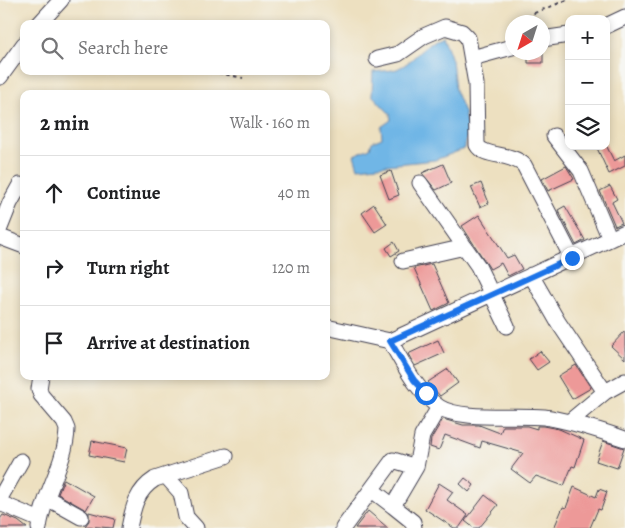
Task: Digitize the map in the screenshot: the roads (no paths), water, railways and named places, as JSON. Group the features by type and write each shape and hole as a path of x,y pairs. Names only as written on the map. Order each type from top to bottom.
{"street":[{"path":"44,20 61,0"},
{"path":"610,24 625,17"},
{"path":"377,59 398,54 424,36 446,27 462,32 468,38 476,84 478,145 483,151 514,157 524,165 572,258"},
{"path":"550,38 565,36"},
{"path":"2,69 20,49"},
{"path":"472,58 505,49"},
{"path":"554,136 581,171 610,239"},
{"path":"420,183 465,247 493,293 508,326"},
{"path":"0,228 20,185"},
{"path":"330,328 390,341 625,232"},
{"path":"0,237 20,244"},
{"path":"404,261 465,247"},
{"path":"531,275 558,322 604,392"},
{"path":"390,341 414,380 439,407 458,416 512,415 568,422 625,439"},
{"path":"0,503 39,524 55,479 67,429 64,422 41,395 39,390 40,380"},
{"path":"568,422 604,392 625,381"},
{"path":"393,506 416,467 422,436 439,407"},
{"path":"129,528 134,504 140,491 155,479 226,456"},
{"path":"343,528 393,460 416,467"},
{"path":"2,490 21,462"},
{"path":"166,476 181,493 186,517 196,528"},
{"path":"372,490 413,522 414,528"},
{"path":"47,498 81,517"}],"water":[{"path":"443,35 452,60 455,90 464,112 468,134 464,149 435,160 358,168 354,155 370,148 372,142 382,138 381,127 391,120 390,114 372,95 373,72 397,69 410,61 431,42"}]}
